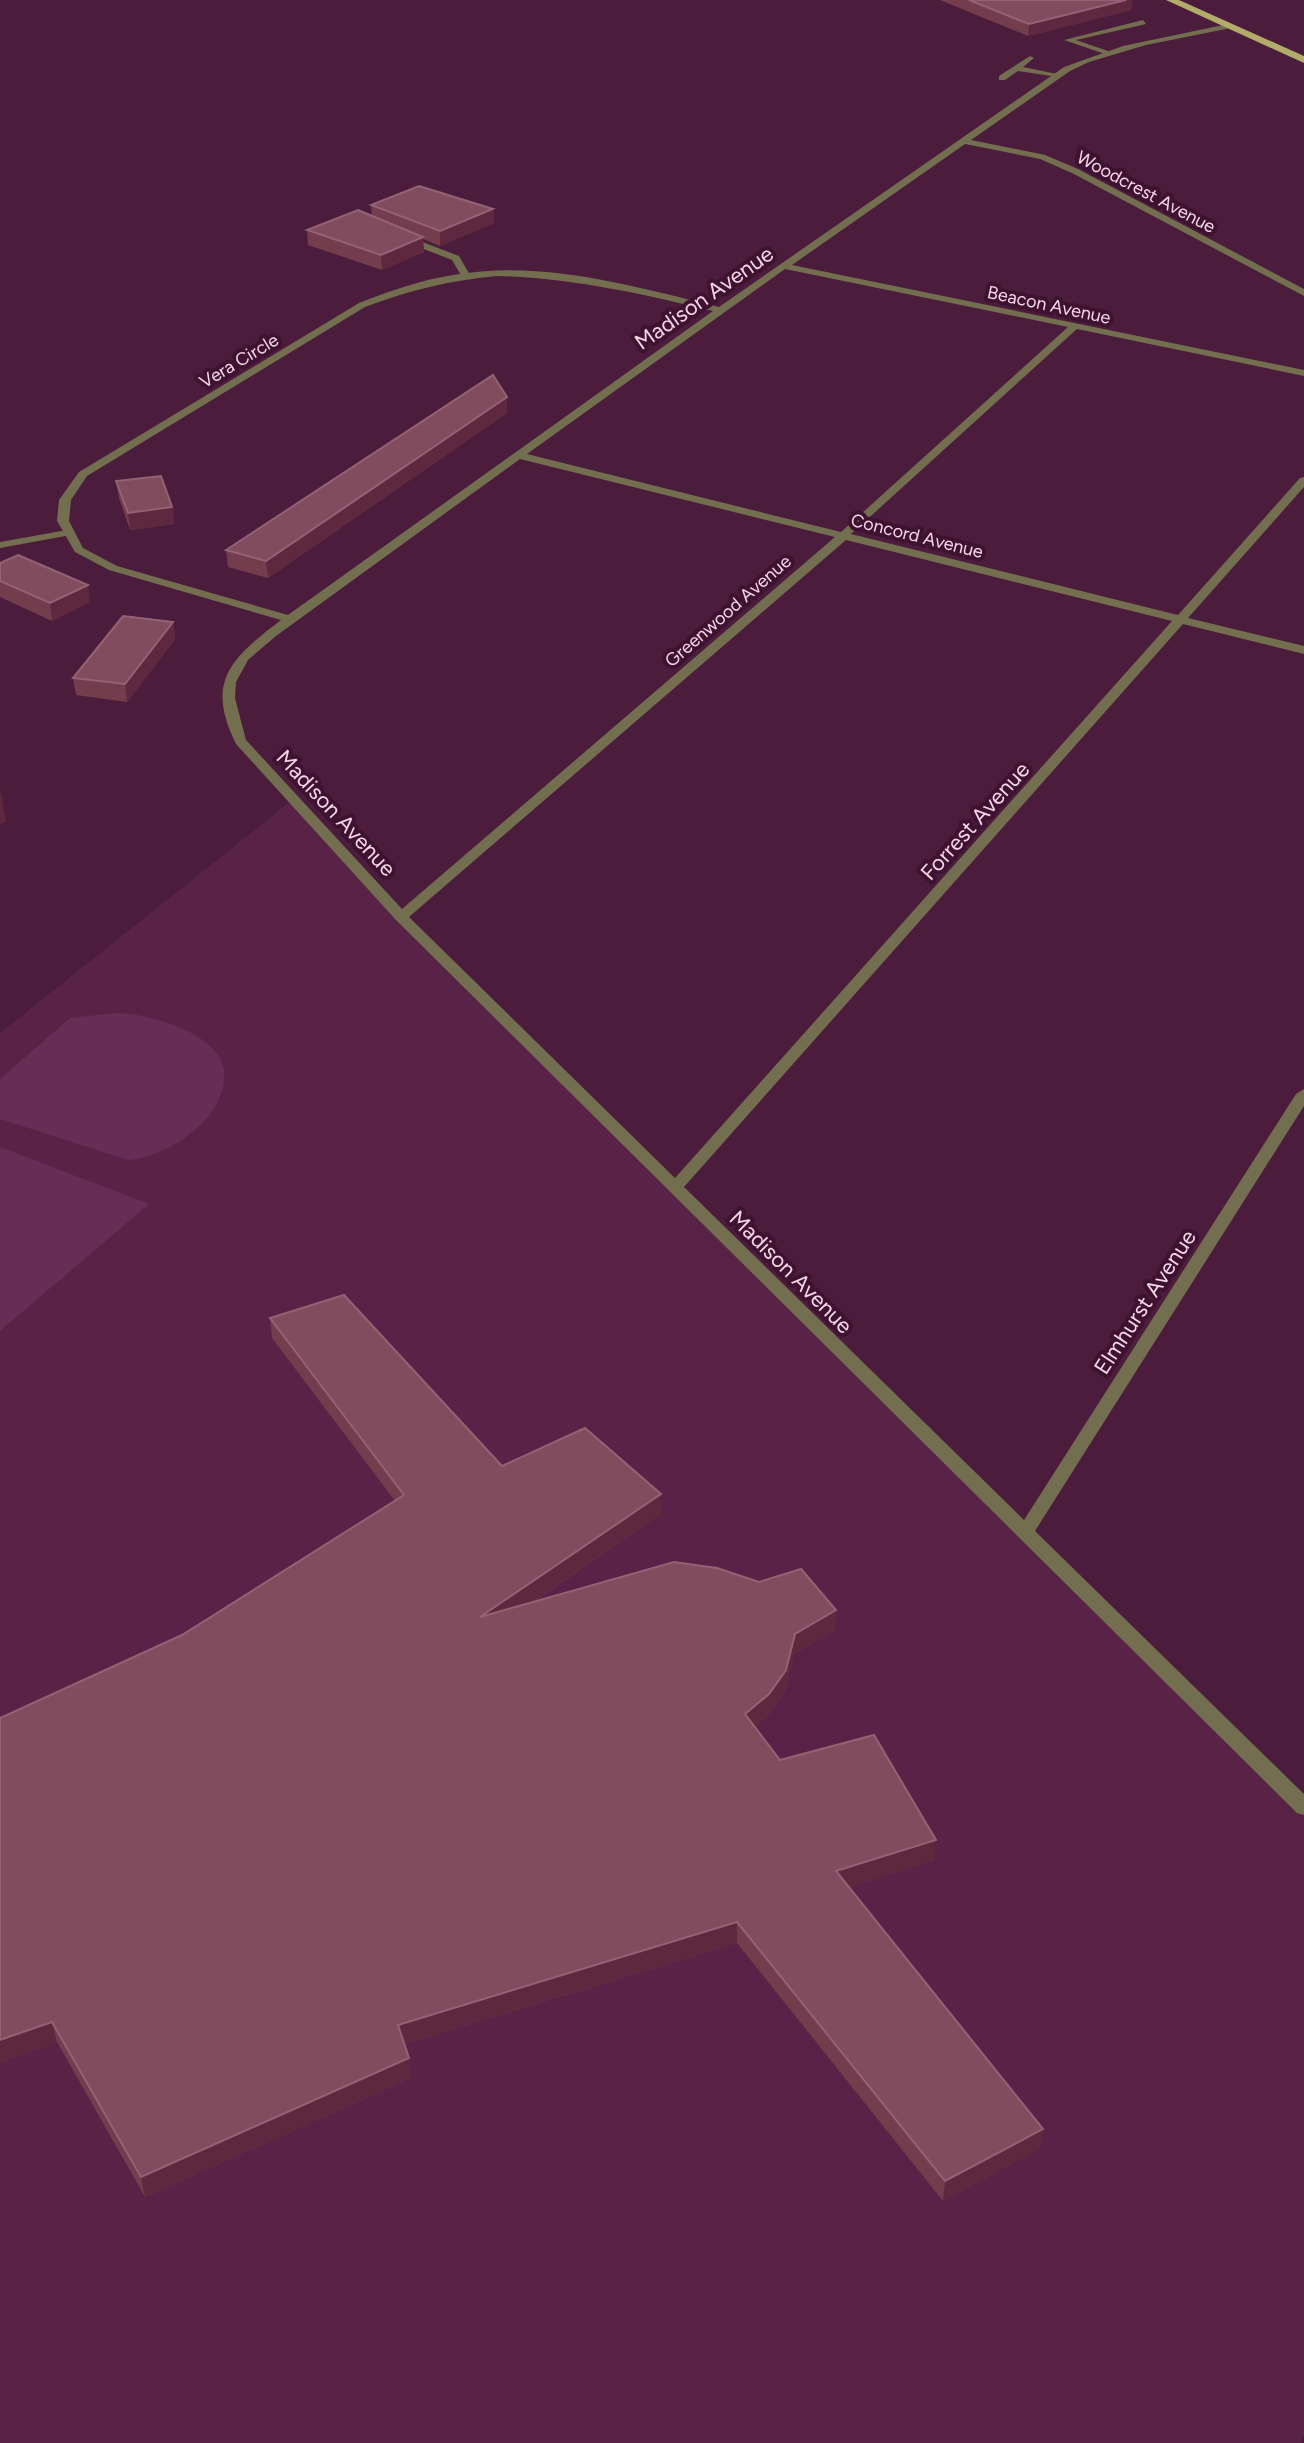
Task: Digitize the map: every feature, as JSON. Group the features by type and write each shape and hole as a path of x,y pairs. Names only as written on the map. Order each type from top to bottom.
{"main road":[{"path":"1171,0 1304,60"}],"street":[{"path":"1105,53 1068,40 1143,22"},
{"name":"Madison Avenue","path":"1228,26 1090,57 1058,75 787,267 721,310 290,619 243,657 227,684 227,709 240,741 401,917 1304,1807"},
{"path":"1002,78 1030,58"},
{"path":"1016,68 1058,75"},
{"name":"Woodcrest Avenue","path":"965,141 1042,157 1075,171 1304,293"},
{"path":"391,233 456,258 465,275"},
{"name":"Beacon Avenue","path":"787,267 1304,373"},
{"name":"Vera Circle","path":"67,533 63,521 65,500 83,474 362,305 392,291 465,275 538,272 572,276 721,310"},
{"name":"Greenwood Avenue","path":"401,917 842,537 1074,327"},
{"name":"Concord Avenue","path":"521,456 1304,650"},
{"name":"Forrest Avenue","path":"675,1188 1304,480"},
{"path":"0,545 67,533 79,550 113,568 290,619"},
{"name":"Elmhurst Avenue","path":"1024,1534 1304,1094"}],"shaded area":[{"path":"291,801 1304,1797 1304,2435 1301,2443 0,2443 0,1033"},
{"path":"116,1013 163,1021 180,1028 210,1046 220,1058 224,1071 223,1088 206,1119 192,1132 160,1151 128,1160 0,1119 0,1079 70,1018"},
{"path":"0,1147 149,1204 0,1331"}],"building":[{"path":"969,0 1126,0 1029,24"},
{"path":"419,186 493,209 440,231 371,205"},
{"path":"358,210 423,237 381,255 307,230"},
{"path":"493,375 507,397 266,561 226,550"},
{"path":"161,476 172,507 128,513 116,481"},
{"path":"18,555 88,585 50,603 0,581 0,563"},
{"path":"123,616 173,622 125,684 73,678"},
{"path":"344,1295 502,1466 585,1428 661,1494 480,1617 674,1562 717,1568 759,1582 801,1569 836,1610 795,1634 786,1670 769,1694 745,1714 780,1760 874,1735 936,1840 836,1871 1043,2129 945,2181 737,1922 398,2025 409,2058 141,2177 52,2022 0,2040 0,1718 182,1635 404,1495 270,1318"}]}
